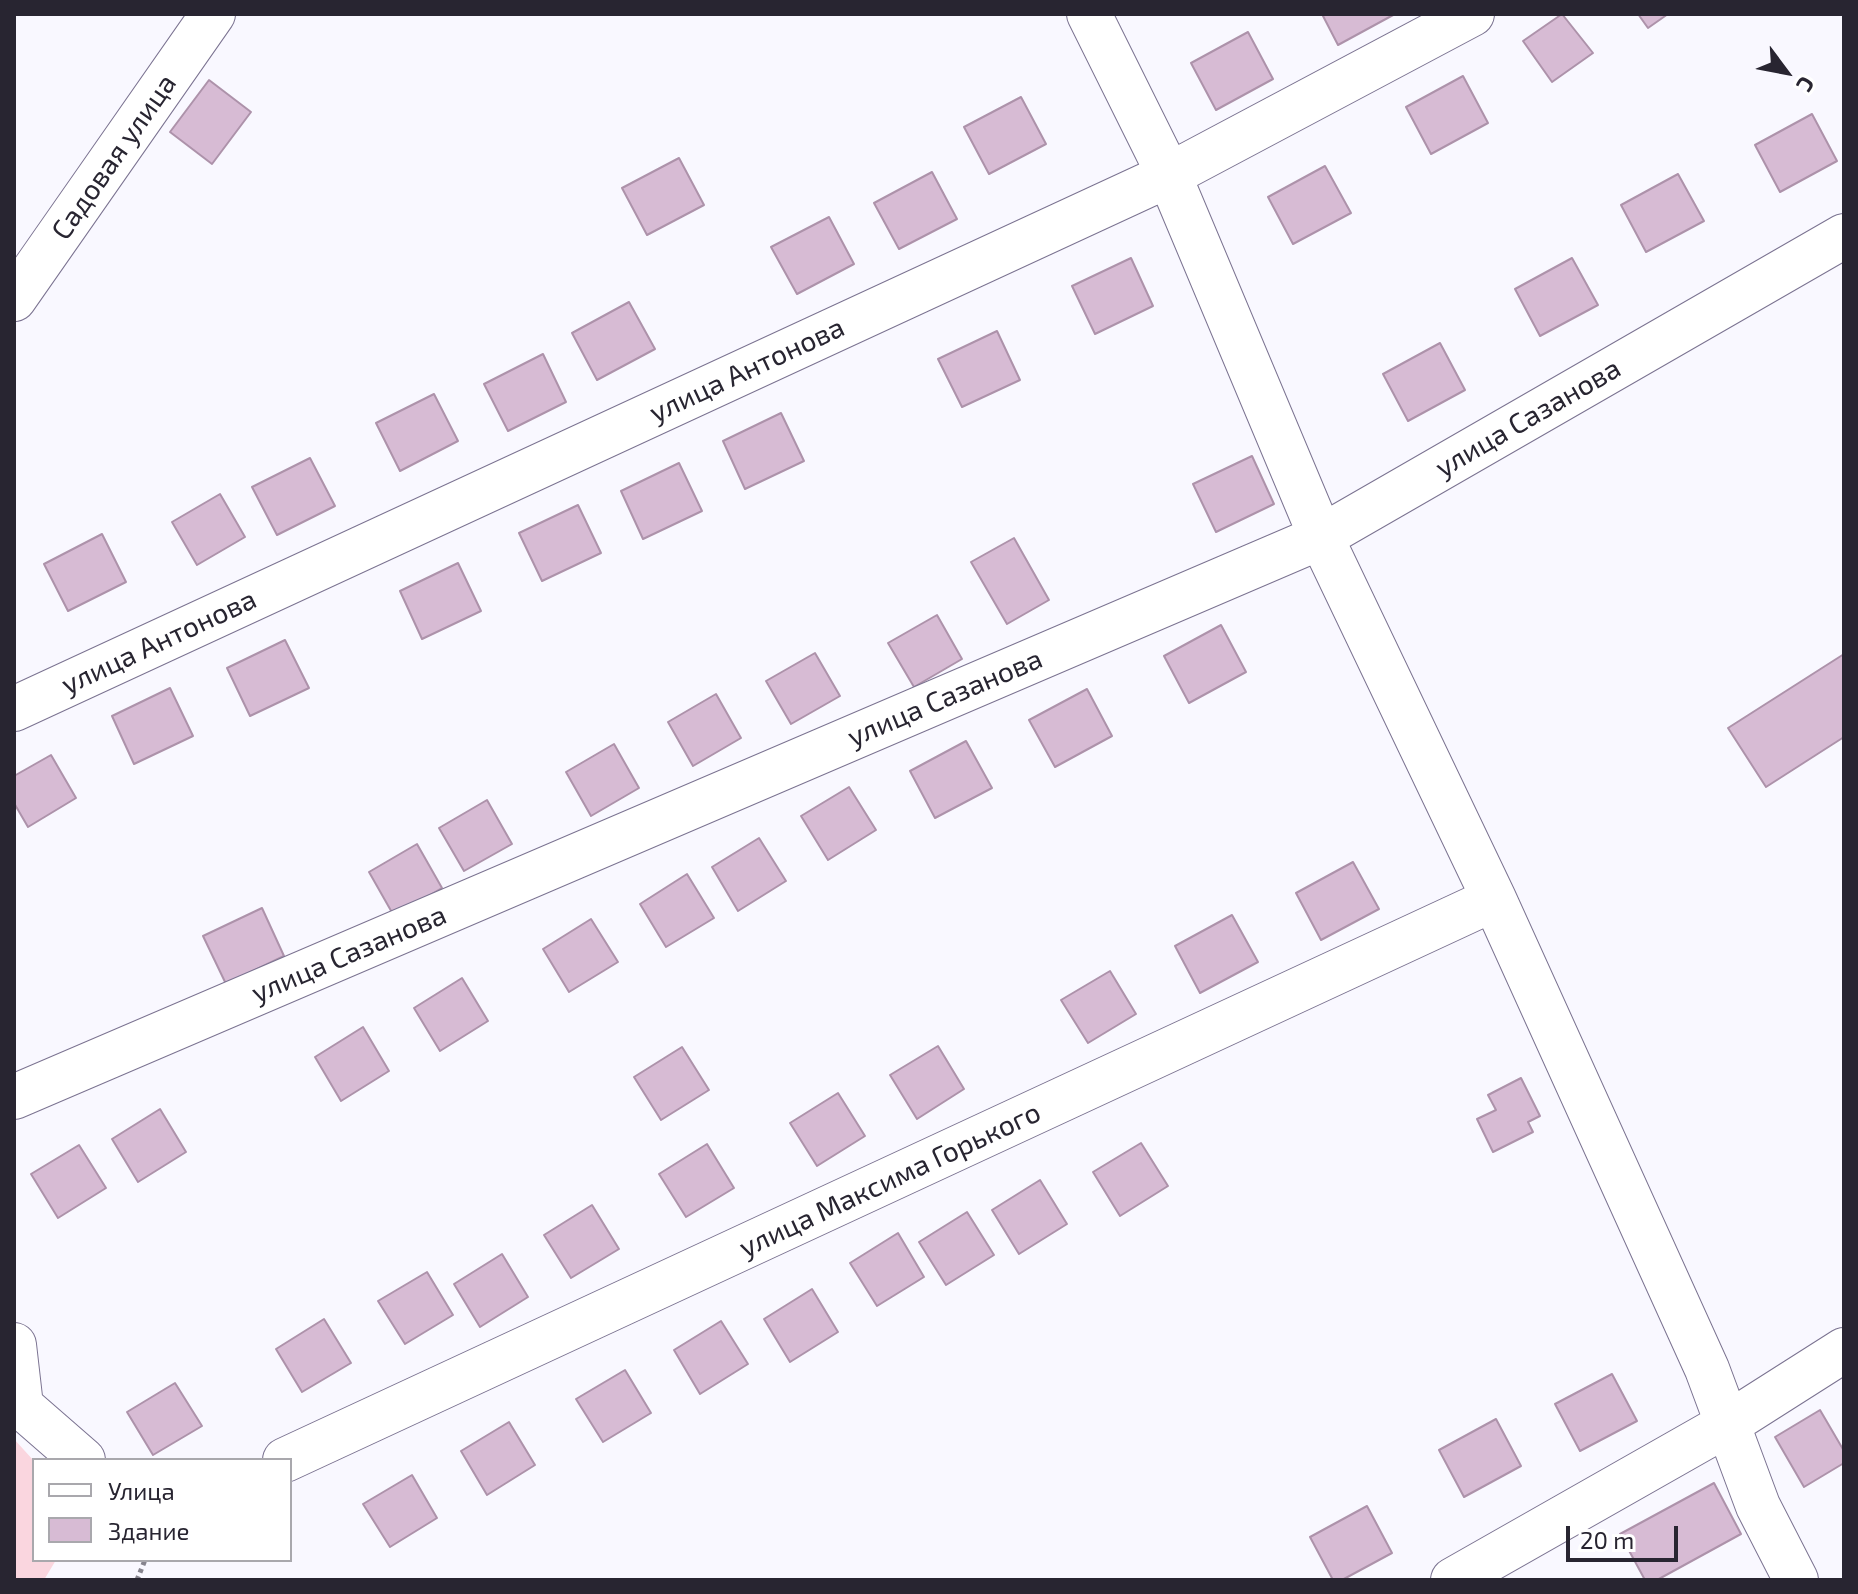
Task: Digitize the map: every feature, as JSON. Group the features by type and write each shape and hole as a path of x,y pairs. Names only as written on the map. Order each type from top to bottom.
{"street":[{"name":"Садовая улица","path":"14,299 213,14"},
{"path":"1089,14 1169,175 1321,537 1494,899 1707,1369 1758,1506 1796,1580"},
{"name":"улица Антонова","path":"14,709 1169,175 1472,14"},
{"name":"улица Сазанова","path":"14,1097 1321,537 1844,236"},
{"name":"улица Максима Горького","path":"289,1458 1494,899"},
{"path":"14,1345 21,1406 81,1458"},
{"path":"1453,1580 1726,1425 1844,1350"}],"shaded area":[{"path":"14,1439 32,1459 32,1562 55,1562 44,1580 14,1580"}],"building":[{"path":"1322,14 1395,14 1338,45"},
{"path":"1562,14 1593,53 1552,82 1523,41"},
{"path":"1638,14 1668,14 1648,28"},
{"path":"1248,32 1273,79 1216,110 1191,63"},
{"path":"1463,76 1488,123 1431,154 1406,107"},
{"path":"209,80 251,112 212,164 170,132"},
{"path":"1021,97 1046,144 989,174 964,127"},
{"path":"1812,114 1837,161 1780,192 1755,145"},
{"path":"679,158 704,205 647,235 622,188"},
{"path":"1325,166 1351,213 1293,244 1268,197"},
{"path":"932,172 957,219 899,249 874,203"},
{"path":"1678,174 1704,221 1646,252 1621,205"},
{"path":"829,217 854,264 797,294 771,247"},
{"path":"1131,258 1153,306 1095,334 1072,286"},
{"path":"1572,258 1598,305 1540,336 1515,289"},
{"path":"629,302 655,349 597,380 572,333"},
{"path":"997,331 1020,380 962,407 938,359"},
{"path":"1440,343 1465,390 1408,421 1383,374"},
{"path":"543,354 566,402 508,431 484,384"},
{"path":"434,394 458,441 400,471 376,423"},
{"path":"781,413 804,461 745,489 723,441"},
{"path":"1252,456 1274,504 1216,532 1193,484"},
{"path":"310,458 335,506 277,535 252,487"},
{"path":"679,463 702,511 643,539 621,491"},
{"path":"220,494 245,537 197,565 172,522"},
{"path":"578,505 601,553 542,581 519,533"},
{"path":"102,534 126,582 68,611 44,564"},
{"path":"1014,538 1049,600 1007,624 971,562"},
{"path":"458,563 481,611 422,639 400,591"},
{"path":"937,615 962,659 914,687 888,643"},
{"path":"1221,625 1246,672 1189,703 1164,656"},
{"path":"285,640 309,688 250,716 227,668"},
{"path":"815,653 840,696 791,724 766,681"},
{"path":"1844,654 1844,737 1766,787 1728,728"},
{"path":"170,688 193,736 134,764 112,716"},
{"path":"1087,689 1112,736 1055,767 1029,720"},
{"path":"716,694 741,738 693,766 668,722"},
{"path":"966,741 992,788 935,818 910,771"},
{"path":"614,744 639,788 591,816 566,772"},
{"path":"51,755 76,798 28,827 14,803 14,776"},
{"path":"849,787 876,830 828,860 801,816"},
{"path":"487,800 512,844 464,871 439,828"},
{"path":"759,838 786,881 738,911 712,867"},
{"path":"417,844 442,888 394,916 369,872"},
{"path":"1353,862 1379,909 1321,940 1296,893"},
{"path":"687,874 714,918 666,947 640,904"},
{"path":"262,908 284,956 226,984 203,936"},
{"path":"1232,915 1258,962 1200,993 1175,946"},
{"path":"591,919 618,962 569,992 543,949"},
{"path":"1110,971 1136,1014 1088,1043 1061,1000"},
{"path":"462,978 488,1021 440,1051 414,1008"},
{"path":"363,1027 389,1071 341,1101 315,1057"},
{"path":"938,1046 964,1089 917,1119 890,1075"},
{"path":"682,1047 709,1090 661,1120 634,1077"},
{"path":"1521,1078 1540,1116 1528,1122 1533,1132 1493,1152 1477,1119 1496,1110 1488,1095"},
{"path":"838,1093 865,1136 817,1166 790,1123"},
{"path":"160,1109 186,1152 138,1182 112,1139"},
{"path":"1141,1143 1168,1186 1120,1216 1093,1172"},
{"path":"707,1144 734,1188 686,1217 659,1174"},
{"path":"79,1145 106,1188 58,1218 31,1174"},
{"path":"1040,1180 1067,1224 1019,1254 992,1210"},
{"path":"592,1205 619,1249 571,1278 544,1235"},
{"path":"967,1212 994,1255 946,1285 919,1242"},
{"path":"898,1233 924,1277 877,1306 850,1263"},
{"path":"502,1254 528,1297 480,1327 454,1284"},
{"path":"427,1272 453,1315 405,1344 378,1301"},
{"path":"812,1289 838,1332 790,1362 764,1319"},
{"path":"324,1319 351,1363 302,1392 276,1349"},
{"path":"721,1321 748,1364 700,1394 674,1350"},
{"path":"625,1370 651,1413 603,1442 576,1399"},
{"path":"1612,1374 1637,1421 1580,1451 1555,1404"},
{"path":"175,1383 202,1426 153,1455 127,1412"},
{"path":"1820,1410 1844,1451 1844,1463 1804,1487 1775,1437"},
{"path":"1496,1419 1521,1466 1464,1497 1439,1450"},
{"path":"509,1422 535,1465 487,1495 461,1451"},
{"path":"412,1475 437,1518 390,1547 363,1504"},
{"path":"1714,1483 1741,1534 1657,1580 1645,1580 1620,1534"},
{"path":"1367,1506 1392,1553 1342,1580 1333,1580 1310,1537"}]}
